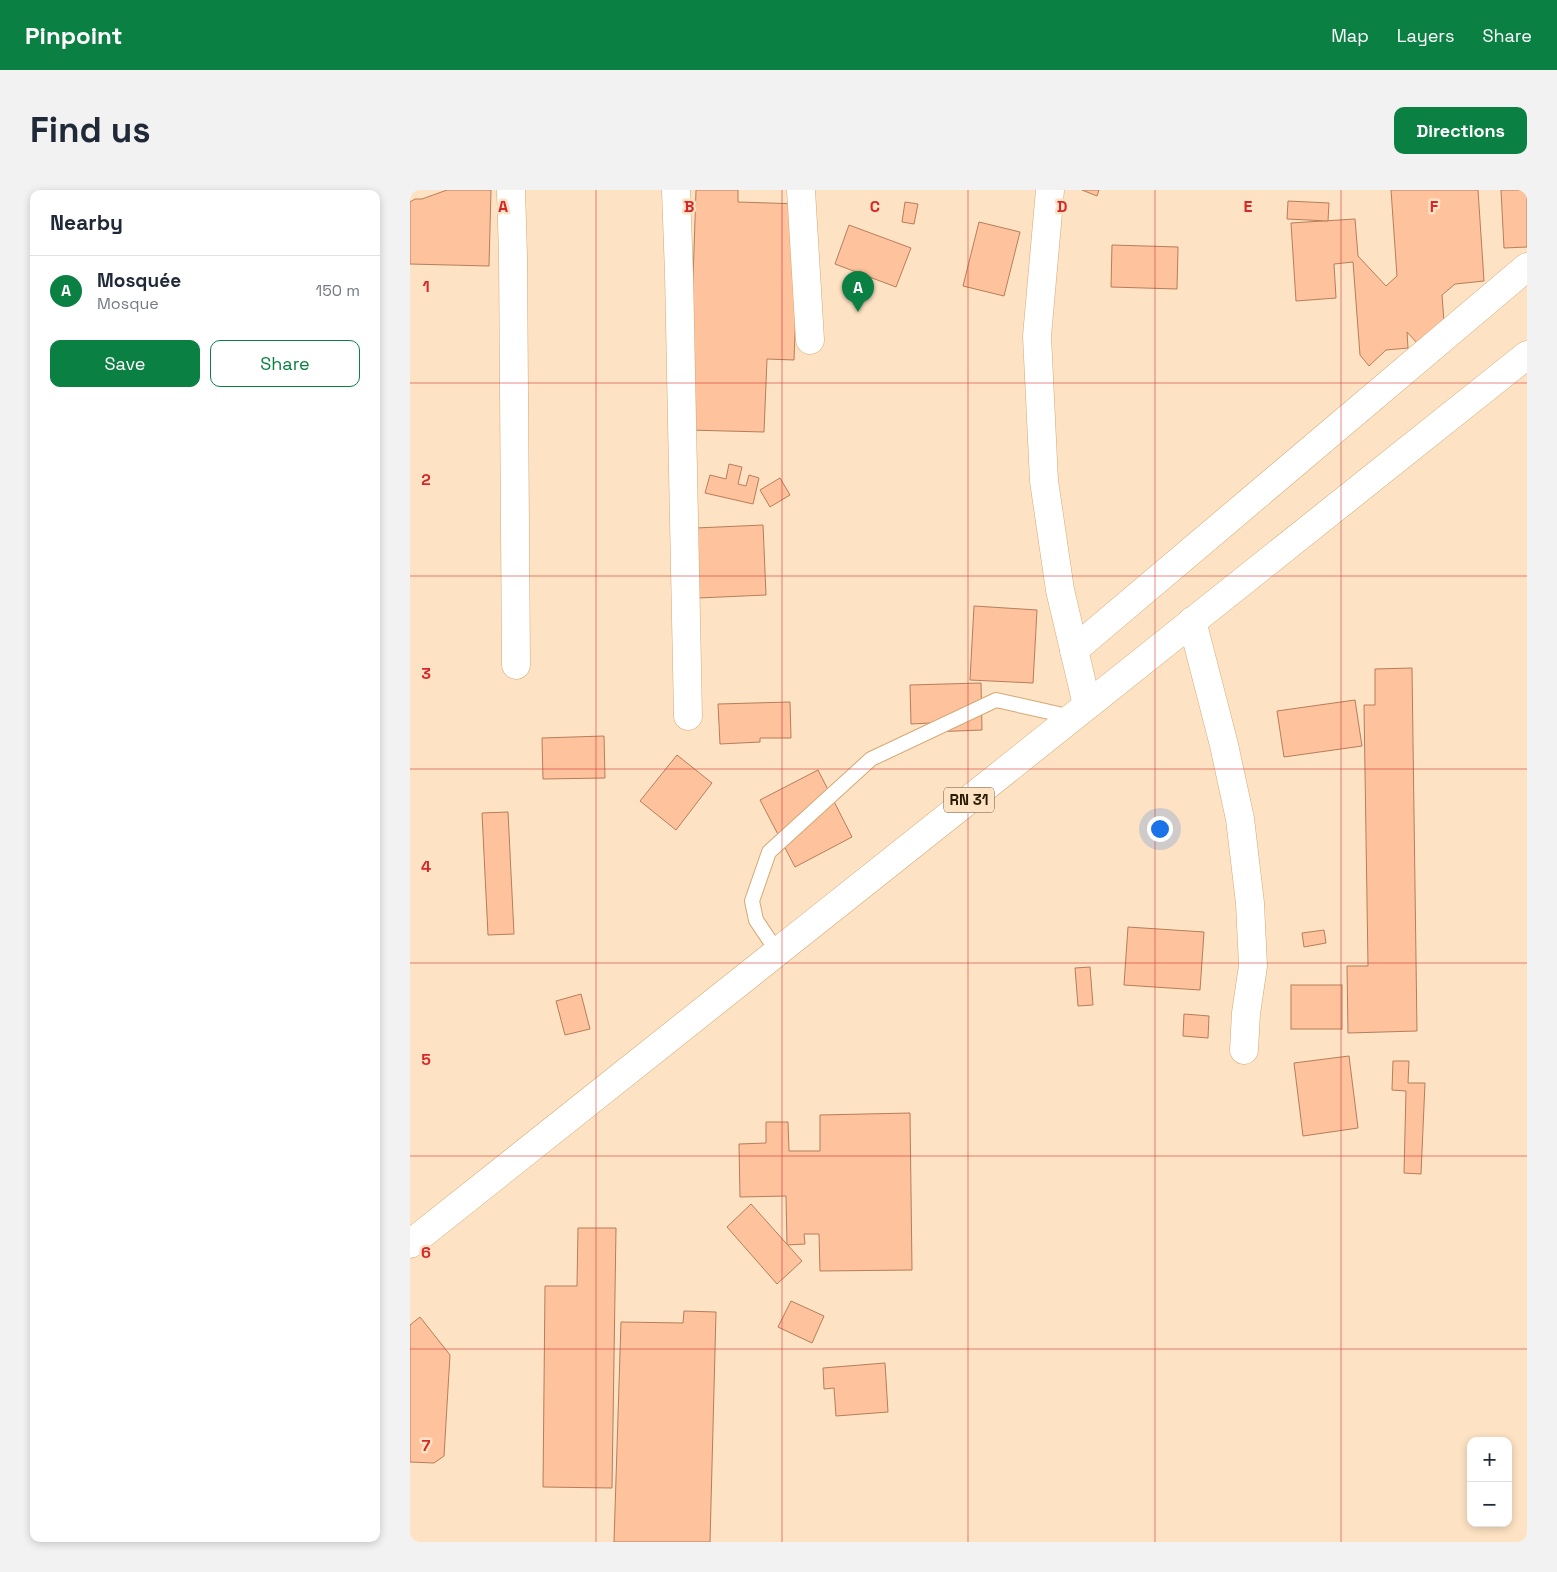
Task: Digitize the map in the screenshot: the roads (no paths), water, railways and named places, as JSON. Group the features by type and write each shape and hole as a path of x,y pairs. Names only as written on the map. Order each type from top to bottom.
{"street":[{"path":"510,190 513,265 516,665"},
{"path":"676,190 688,716"},
{"path":"801,190 810,340"},
{"path":"1050,190 1036,336 1044,481 1060,590 1074,650 1079,711"},
{"path":"1074,650 1527,267"},
{"name":"RN 31","path":"410,1244 1527,355"},
{"path":"1192,621 1224,745 1240,819 1250,903 1252,966 1246,1012 1244,1050"}],"lane":[{"path":"778,953 756,920 752,901 769,852 871,759 996,700 1079,711"}],"place":[{"name":"Mosquée","path":"858,312"}]}
